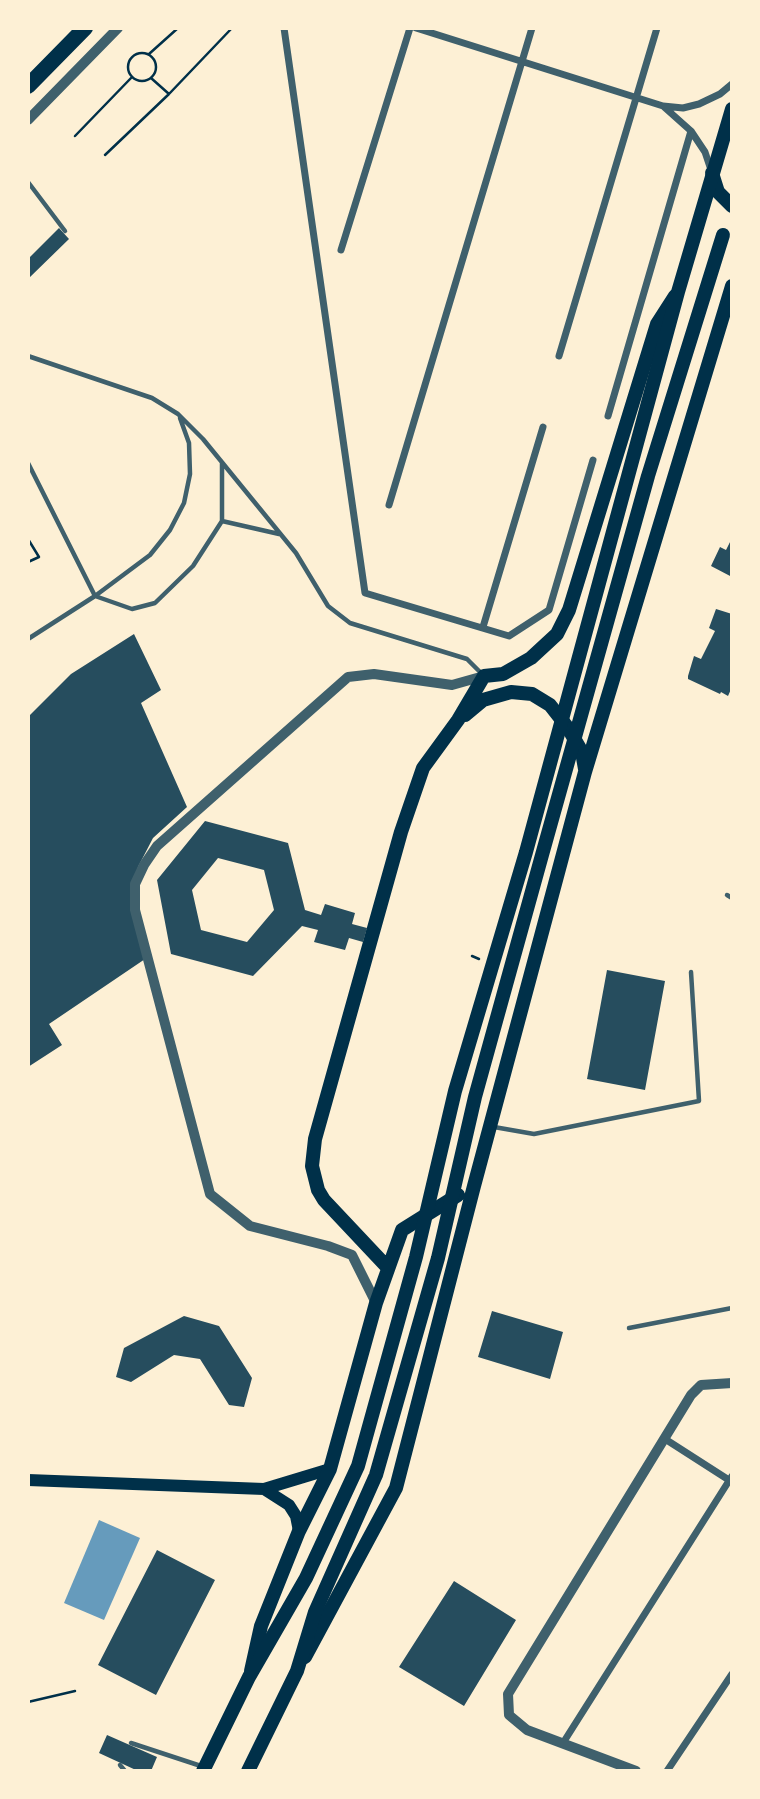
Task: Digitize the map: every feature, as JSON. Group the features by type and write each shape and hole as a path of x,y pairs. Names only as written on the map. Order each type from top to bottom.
{"highway":[{"path":"28,86 85,28"}],"main road":[{"path":"204,1769 249,1677 306,1578 358,1466 416,1257 455,1091 533,825 678,292 731,116"},
{"path":"712,173 718,192 732,206"},
{"path":"297,1671 315,1612 376,1475 438,1258 475,1097 542,855 648,477 723,235"},
{"path":"248,1771 297,1671 397,1488 474,1185 585,772 732,285"},
{"path":"388,1268 324,1200 318,1190 312,1166 315,1139 408,808 422,768 458,720 484,676 503,674 531,658 557,634 569,610 657,324 678,292"},
{"path":"458,720 483,701 510,692 532,694 550,705 568,728 582,752 585,772"},
{"path":"249,1677 261,1626 299,1531 330,1469 376,1303 402,1230 474,1185"},
{"path":"28,1480 264,1489 330,1469"},
{"path":"264,1489 289,1505 296,1516 299,1531"}],"street":[{"path":"28,120 118,28"},
{"path":"284,28 365,593 509,636 549,610 593,460"},
{"path":"341,250 410,28"},
{"path":"416,28 663,106 683,108 699,104 720,94 732,84"},
{"path":"389,505 532,28"},
{"path":"559,356 634,97 657,28"},
{"path":"663,106 691,131 705,152 712,173"},
{"path":"608,416 691,131"},
{"path":"483,627 543,427"},
{"path":"376,1303 352,1255 328,1246 250,1227 210,1194 135,910 135,884 157,846 348,677 374,674 452,685 484,676"},
{"path":"636,1771 527,1730 509,1716 508,1693 691,1395 701,1385 732,1383"},
{"path":"563,1743 731,1479 665,1439"},
{"path":"667,1771 732,1674"}],"lane":[{"path":"28,182 65,231"},
{"path":"28,356 152,398 178,414 296,553 328,606 350,622 467,659 484,676"},
{"path":"28,639 95,596 150,555 170,530 184,503 190,474 189,443 178,414"},
{"path":"28,463 95,596 132,609 155,603 193,566 222,521 222,463"},
{"path":"222,521 281,534"},
{"path":"490,1126 534,1134 699,1101 691,972"},
{"path":"629,1328 732,1308"},
{"path":"131,1744 204,1769"},
{"path":"120,1765 125,1771"}],"path":[{"path":"149,54 154,59 156,71 151,78 143,81 132,77 128,71 128,62 137,54 149,54 178,28"},
{"path":"105,155 169,94 232,28"},
{"path":"75,136 132,77"},
{"path":"151,78 169,94"},
{"path":"28,539 38,557 28,562"},
{"path":"28,1702 75,1691"}],"water":[{"path":"99,1520 140,1538 104,1620 64,1603"}],"building":[{"path":"59,228 69,239 28,279 28,259"},
{"path":"732,538 732,577 711,566 720,547 726,550"},
{"path":"716,609 732,614 732,687 728,696 688,679 694,656 701,659 715,631 709,628"},
{"path":"134,634 161,690 141,703 187,807 153,838 138,867 132,898 148,957 49,1024 62,1045 28,1067 28,717 71,674"},
{"path":"205,821 288,843 305,910 321,915 325,904 355,913 352,924 367,928 363,942 349,938 345,950 314,942 318,930 302,926 253,976 171,954 157,880","holes":["218,858 264,870 274,910 247,942 201,930 192,890"]},
{"path":"607,970 665,981 645,1090 587,1079"},
{"path":"492,1311 563,1332 550,1379 478,1357"},
{"path":"184,1316 219,1326 252,1378 244,1407 229,1405 200,1359 174,1355 131,1382 116,1377 124,1348"},
{"path":"157,1550 215,1580 156,1695 98,1665"},
{"path":"454,1581 516,1620 464,1706 399,1667"},
{"path":"107,1735 157,1757 151,1771 138,1771 99,1753"}]}
